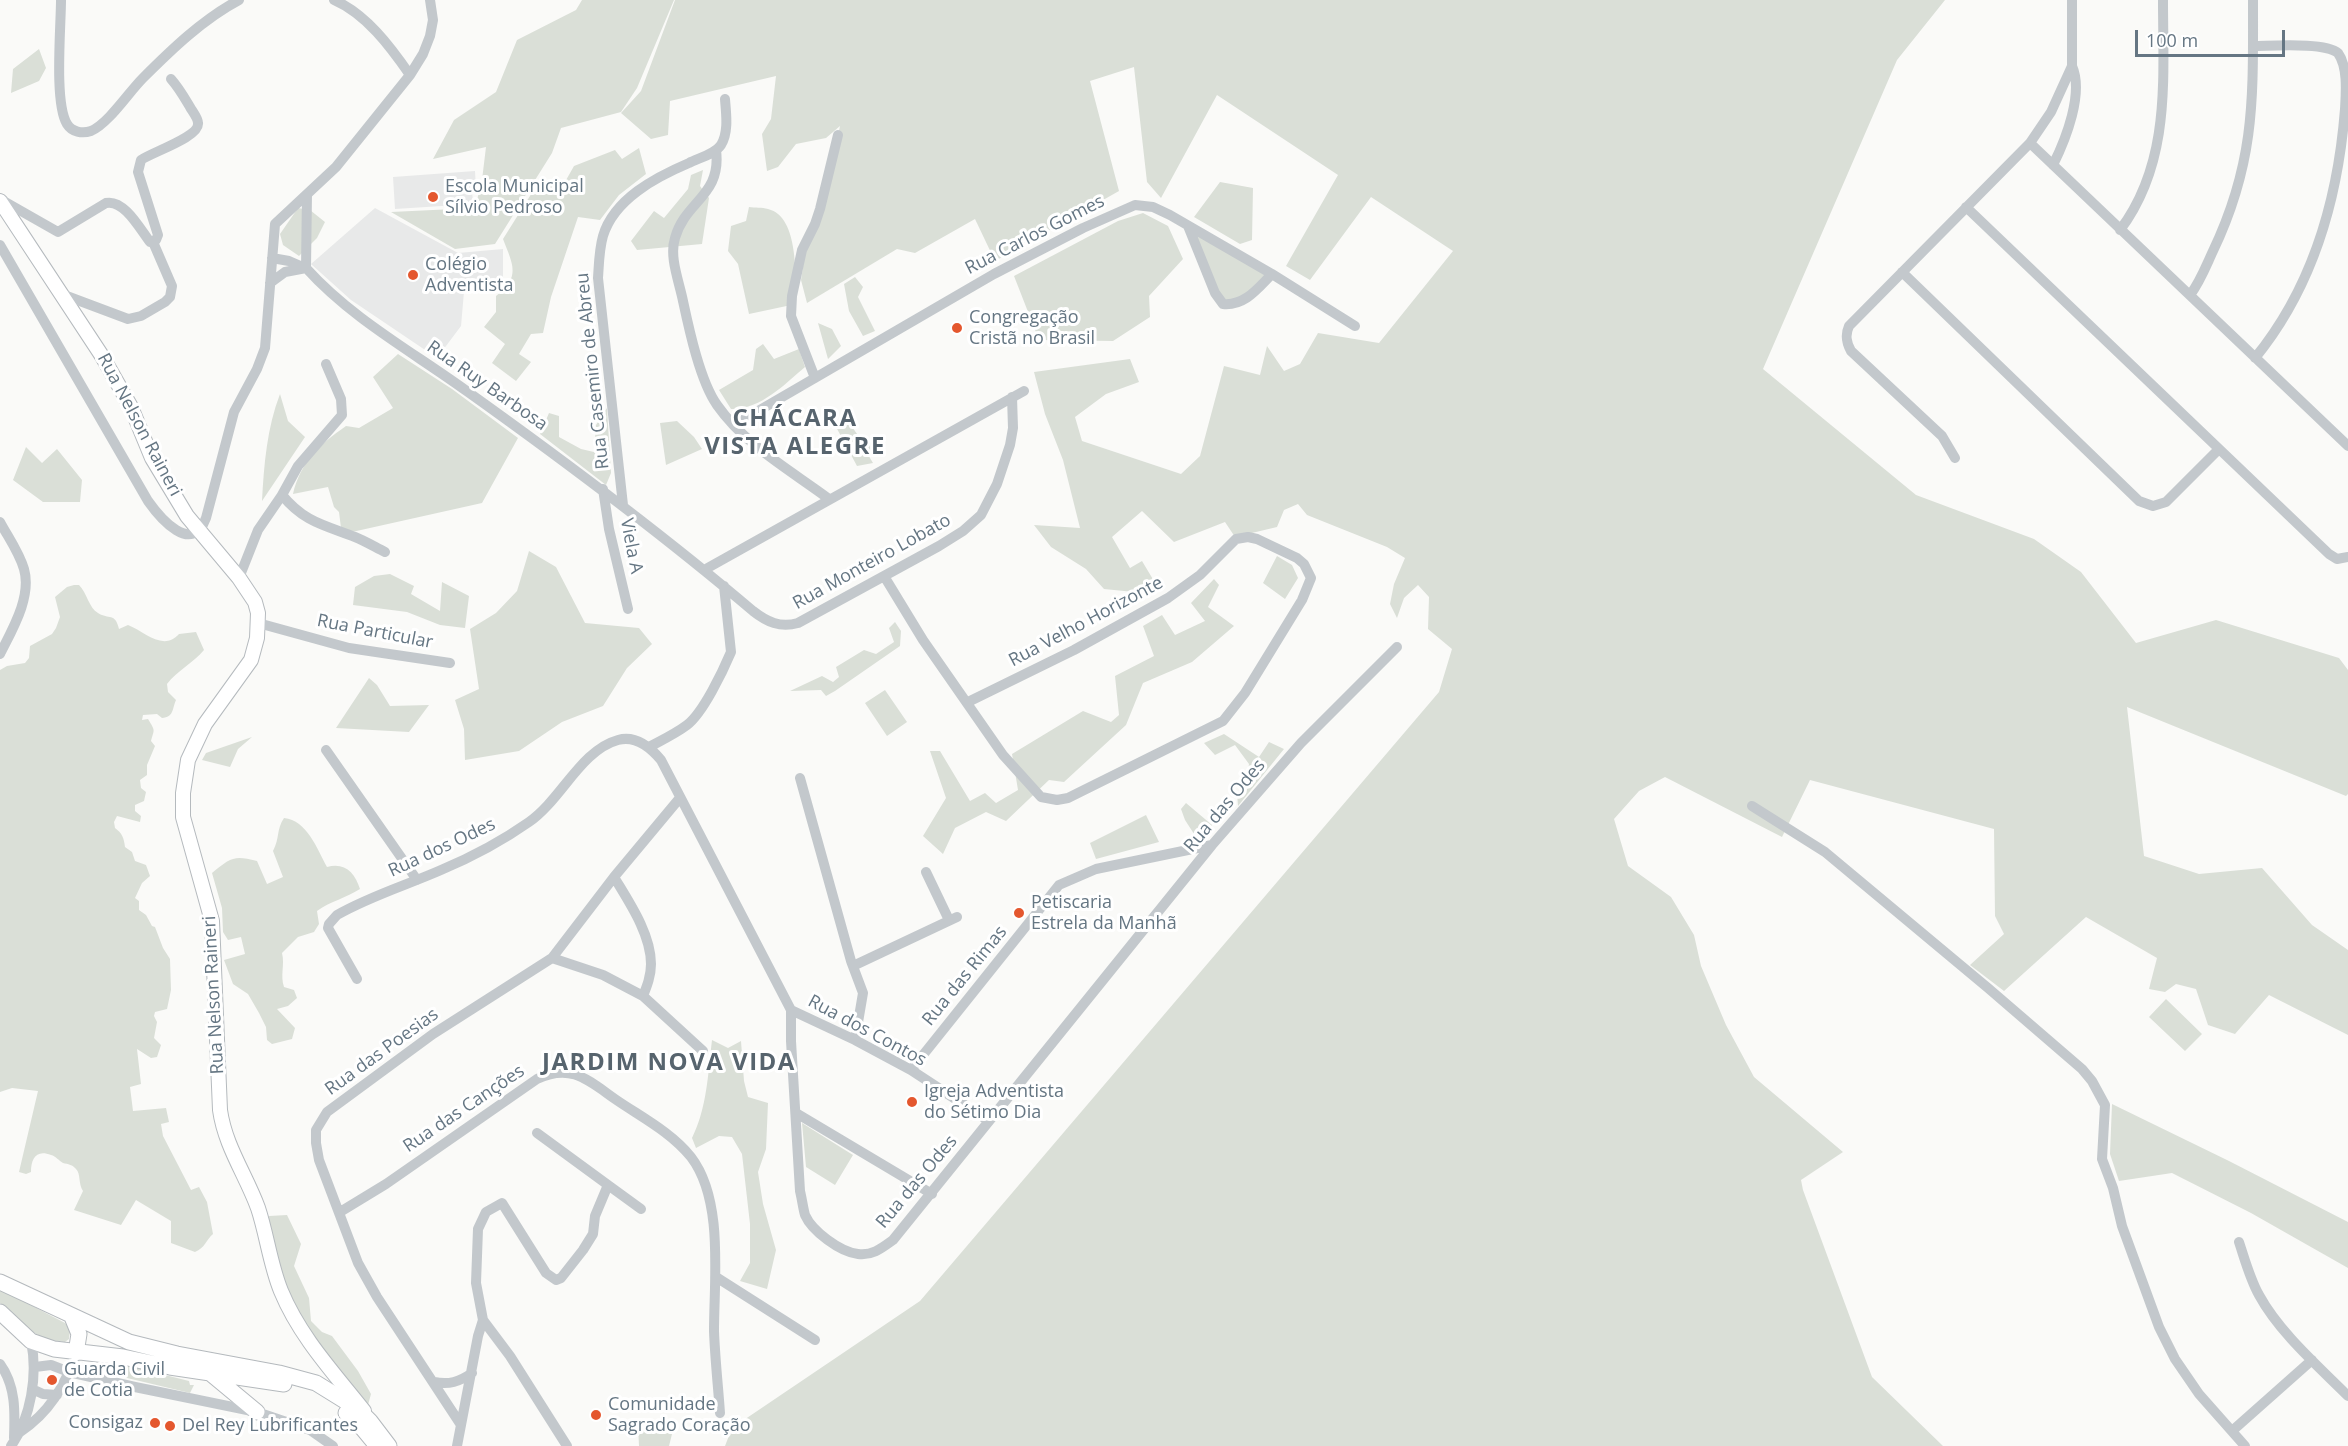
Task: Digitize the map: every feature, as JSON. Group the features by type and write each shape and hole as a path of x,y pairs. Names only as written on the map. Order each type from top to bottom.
{"highway":[{"path":"0,1282 129,1342 279,1373 316,1383 348,1402 370,1420 389,1446"},
{"path":"0,1312 31,1341 42,1346 290,1385 315,1394 351,1417 377,1446"},
{"path":"72,1317 79,1334 76,1353"},
{"path":"210,1373 258,1412"}],"main road":[{"name":"Rua Nelson Raineri","path":"0,200 102,356 131,407 152,458 199,531 240,579 255,602 258,623 257,638 251,660 205,724 188,760 183,793 183,818 212,921 222,1123 257,1207 282,1294 310,1343 370,1420"},
{"path":"316,1383 324,1362"}],"street":[{"path":"61,0 60,101 67,124 73,130 82,133 93,130 102,123 143,78 191,34 223,9 239,0"},
{"path":"334,0 356,12 375,31 410,75"},
{"path":"0,245 148,501 165,523 173,529 192,534 199,531 206,518 234,412 257,369 265,348 275,224 307,198 345,157 410,75 423,54 430,36 433,20 430,0"},
{"path":"2053,165 2064,141 2072,110 2076,75 2072,66 2072,0"},
{"path":"2120,230 2143,192 2158,144 2163,107 2163,0"},
{"path":"2190,296 2229,219 2242,178 2252,114 2253,0"},
{"path":"2253,46 2327,47 2340,55 2348,72 2339,168 2324,229 2298,291 2275,331 2255,358"},
{"path":"1954,458 1942,436 1851,351 1846,340 1849,326 2030,143 2051,112 2072,66"},
{"path":"153,242 158,235 138,172 141,160 150,153 191,136 197,130 199,122 171,79"},
{"path":"725,99 725,131 722,143 716,150 718,164 713,182 684,219 676,232 673,245 684,306 702,372 717,405 758,448 829,499"},
{"path":"815,378 791,316 792,296 800,255 820,209 838,135"},
{"path":"2030,143 2348,447"},
{"name":"Rua Casemiro de Abreu","path":"623,505 598,278 603,234 629,198 648,183 716,150"},
{"path":"306,268 307,198"},
{"path":"0,200 58,232 106,203 112,202 120,205 150,242 153,242 172,286 171,297 165,302 141,316 128,319 64,295"},
{"name":"Rua Carlos Gomes","path":"734,425 994,274 1126,207 1144,205 1153,207 1272,274 1355,326"},
{"path":"1966,207 2329,554 2337,559 2348,557"},
{"path":"1188,226 1215,293 1223,304 1236,304 1242,301 1272,274"},
{"path":"272,258 289,261 306,268"},
{"path":"270,283 285,272 306,268"},
{"name":"Rua Ruy Barbosa","path":"306,268 348,309 445,375 603,489 704,570"},
{"path":"1902,272 2139,501 2153,506 2166,502 2219,449"},
{"path":"240,579 258,530 310,450 342,415 341,399 326,364"},
{"path":"704,570 1024,390"},
{"name":"Rua Monteiro Lobato","path":"704,570 762,618 789,626 810,617 939,546 963,531 981,515 997,484 1013,428 1012,397"},
{"name":"Viela A","path":"603,489 609,529 628,609"},
{"path":"282,495 293,508 311,521 357,537 385,552"},
{"path":"0,522 24,570 25,586 23,601 0,654"},
{"name":"Rua Velho Horizonte","path":"884,576 923,640 1003,755 1030,787 1041,797 1047,799 1068,798 1223,721 1245,693 1302,600 1310,582 1310,574 1297,558 1271,544 1248,537 1236,539 1200,575 1168,598 1074,650 968,702"},
{"path":"679,799 661,760 650,747 692,721 728,661 731,652 724,586"},
{"name":"Rua Particular","path":"258,623 349,648 450,663"},
{"name":"Rua das Odes","path":"679,799 791,1010 790,1041 800,1191 805,1215 818,1233 828,1240 856,1254 873,1253 893,1240 932,1194 988,1121 1212,845 1301,742 1397,647"},
{"name":"Rua dos Odes","path":"357,979 328,928 337,915 464,860 531,820 561,791 598,749 619,739 627,739 650,747"},
{"path":"326,750 417,880"},
{"path":"800,778 862,993 855,1040"},
{"name":"Rua das Poesias","path":"461,1425 377,1297 358,1263 320,1160 316,1130 327,1112 433,1034 552,958 679,799"},
{"path":"1752,806 1825,852 2082,1069 2105,1105 2102,1160 2146,1297 2175,1359 2199,1394 2245,1446"},
{"name":"Rua das Rimas","path":"911,1070 1059,885 1096,869 1212,845"},
{"path":"853,966 953,919 926,872"},
{"path":"614,878 636,916 649,949 650,977 643,996"},
{"path":"552,958 596,972 643,996 703,1052"},
{"name":"Rua dos Contos","path":"791,1010 911,1070 988,1121"},
{"name":"Rua das Canções","path":"340,1212 386,1184 516,1091 549,1073 569,1072 582,1076 659,1127 690,1157 706,1186 712,1218 716,1277 714,1331 720,1413"},
{"path":"796,1113 932,1194"},
{"path":"537,1133 641,1209"},
{"path":"457,1446 483,1320 476,1283 476,1239 481,1218 486,1212 502,1203 546,1273 556,1280 565,1275 591,1239 593,1221 608,1185"},
{"path":"2239,1242 2258,1293 2266,1306 2312,1360 2348,1396"},
{"path":"716,1277 815,1340"},
{"path":"483,1320 510,1356 567,1446"},
{"path":"15,1440 32,1389 35,1367 31,1341"},
{"path":"15,1440 34,1423 57,1395 76,1353"},
{"path":"2232,1431 2312,1360"},
{"path":"0,1364 12,1389 15,1404 15,1440"},
{"path":"35,1367 51,1365 69,1372 258,1412 310,1430 333,1446"},
{"path":"434,1382 445,1384 455,1382 472,1373"},
{"path":"32,1389 43,1394 57,1395"}],"shaded area":[{"path":"582,0 674,0 637,88 621,112 561,128 552,153 495,244 455,249 391,212 475,208 482,180 486,147 433,159 454,120 496,92 517,40 576,10"},
{"path":"675,0 1945,0 1897,60 1763,369 1916,495 2034,539 2081,572 2136,643 2216,620 2339,658 2348,670 2348,794 2346,796 2127,707 2144,856 2199,874 2262,868 2312,925 2348,950 2348,1035 2269,995 2235,1034 2208,1025 2196,989 2176,984 2165,992 2149,989 2157,958 2086,917 2004,991 1970,965 2004,934 1995,916 1994,829 1810,780 1782,837 1665,777 1639,791 1614,819 1628,866 1671,897 1694,935 1701,966 1726,1025 1754,1077 1843,1152 1801,1180 1803,1190 1872,1377 1943,1446 725,1446 732,1428 920,1301 1439,692 1452,649 1428,629 1429,597 1418,585 1404,598 1397,618 1390,604 1394,584 1405,558 1387,547 1307,515 1298,504 1284,510 1277,527 1235,537 1225,522 1174,542 1142,511 1112,537 1130,568 1142,561 1154,581 1134,592 1104,589 1086,569 1051,547 1034,525 1080,528 1063,460 1045,414 1034,372 1130,359 1139,382 1106,394 1075,417 1082,441 1181,474 1200,456 1224,366 1260,375 1267,346 1284,371 1300,364 1318,333 1379,343 1453,251 1371,197 1310,280 1286,266 1338,175 1217,95 1161,198 1147,182 1134,67 1090,81 1119,191 995,261 975,219 915,253 897,249 807,303 801,280 805,253 823,205 840,126 826,138 796,144 778,167 767,171 762,134 771,119 776,76 670,101 668,135 651,139 621,113 641,91"},
{"path":"39,49 46,68 39,81 11,93 13,69"},
{"path":"639,148 646,174 619,195 600,220 578,217 551,297 543,333 531,334 519,354 531,362 516,381 492,363 505,344 484,327 496,312 496,296 509,283 512,276 512,263 503,239 540,180 561,189 574,166 615,150 622,159"},
{"path":"703,170 700,186 709,198 702,244 637,250 631,241 654,211 664,218 688,189 691,175"},
{"name":"Escola Municipal Sílvio Pedroso","path":"475,171 476,189 472,189 473,204 395,209 393,177"},
{"path":"1220,182 1253,188 1252,240 1240,244 1194,217"},
{"path":"749,207 768,209 778,214 786,224 794,250 796,304 749,314 738,264 728,251 731,226 746,221"},
{"path":"298,208 310,210 325,222 317,238 299,256 283,245 280,234"},
{"name":"Colégio Adventista","path":"375,208 458,253 503,249 503,287 464,292 461,326 437,358 351,300 311,264"},
{"path":"1143,213 1168,226 1183,259 1149,296 1150,317 1113,341 1039,340 1014,276 1118,221"},
{"path":"1188,226 1272,274 1249,296 1223,304"},
{"path":"855,277 863,287 858,297 875,331 863,336 849,311 844,284"},
{"path":"818,323 832,329 841,346 828,359"},
{"path":"763,344 774,359 799,349 805,367 762,401 731,409 719,390 753,370 756,349"},
{"path":"398,354 452,389 518,438 482,503 352,532 341,528 339,512 334,507 328,487 293,494 306,464 328,440 346,426 359,428 393,408 373,377"},
{"path":"280,394 288,421 305,437 262,501 267,446"},
{"path":"607,408 611,473 606,485 540,434 549,413 559,416 559,437 581,449 594,452 596,425"},
{"path":"677,421 694,437 702,449 666,465 660,423"},
{"path":"848,421 864,444 872,442 875,447 867,453 873,463 857,466 835,425"},
{"path":"26,447 42,463 57,449 82,480 80,502 43,502 13,480"},
{"path":"529,551 556,567 585,623 639,628 652,644 627,668 603,706 562,722 519,751 465,760 464,729 455,700 479,689 470,629 496,613 517,591"},
{"path":"1277,556 1292,565 1298,578 1285,599 1263,583"},
{"path":"390,574 414,586 411,594 440,611 442,582 469,596 465,628 440,625 407,612 353,605 355,587 374,576"},
{"path":"1214,579 1219,585 1208,607 1234,626 1192,662 1143,683 1126,725 1064,782 1049,780 1006,821 986,812 955,828 943,854 923,836 946,798 930,751 940,751 970,801 985,793 996,803 1018,790 1012,754 1083,711 1111,722 1119,715 1115,676 1154,656 1143,626 1162,615 1175,635 1205,621 1191,603"},
{"path":"74,585 82,588 95,611 116,620 119,629 128,625 160,641 173,639 179,634 196,632 204,650 167,684 168,692 176,700 171,714 162,718 157,714 143,715 142,720 148,719 153,729 151,741 155,746 147,765 147,775 140,780 141,788 146,792 144,801 135,805 135,811 141,816 140,822 117,816 114,822 125,847 132,852 135,861 146,865 150,876 142,883 135,898 139,901 139,910 155,927 170,959 171,990 167,1009 155,1012 154,1016 157,1022 154,1038 161,1045 157,1057 151,1058 137,1049 141,1084 130,1087 133,1111 166,1108 169,1122 161,1124 163,1136 191,1190 199,1187 207,1202 213,1234 195,1252 171,1243 171,1221 136,1200 121,1225 74,1210 83,1191 78,1171 53,1156 46,1153 38,1154 33,1159 31,1172 26,1174 19,1172 38,1091 12,1088 0,1092 0,670 7,666 25,663 29,658 30,646 52,634 60,617 55,597 67,587"},
{"path":"895,622 901,631 900,646 835,691 826,696 821,690 790,691 822,676 833,682 839,677 836,667 864,650 876,654 894,642 889,628"},
{"path":"369,678 377,685 390,706 429,705 409,732 336,728"},
{"path":"885,690 907,722 887,736 865,703"},
{"path":"1224,734 1259,757 1269,742 1284,749 1238,806 1237,793 1246,784 1249,764 1235,745 1215,755 1204,743"},
{"path":"252,737 238,749 230,767 202,760 206,753"},
{"path":"1186,803 1212,825 1209,831 1196,837 1181,809"},
{"path":"1146,815 1159,842 1096,859 1090,843"},
{"path":"284,818 299,824 305,830 327,867 339,866 348,870 360,889 317,911 319,924 314,932 298,937 282,953 284,987 294,990 297,998 288,1006 277,1009 295,1028 292,1039 272,1044 267,1040 266,1027 248,994 233,984 224,960 245,954 241,937 228,940 223,932 222,908 212,873 228,861 243,858 257,861 267,884 283,877 273,851"},
{"path":"2166,999 2202,1034 2185,1051 2149,1017"},
{"path":"712,1040 728,1048 741,1041 744,1081 748,1097 768,1103 766,1149 758,1172 763,1204 776,1250 767,1289 740,1281 750,1263 750,1224 742,1154 732,1137 719,1136 696,1148 692,1138 704,1103"},
{"path":"2112,1104 2348,1222 2348,1268 2251,1213 2172,1173 2119,1181 2110,1154"},
{"path":"802,1123 853,1155 835,1185 806,1167"},
{"path":"287,1215 301,1244 294,1266 309,1298 311,1321 322,1332 332,1336 358,1371 371,1394 368,1405 330,1363 290,1301 267,1226 269,1216"},
{"path":"0,1289 65,1323 70,1329 69,1339 65,1342 55,1341 29,1329 0,1303"},
{"path":"103,1363 129,1366 189,1381 190,1385 194,1385 190,1393 102,1372 98,1370"},
{"path":"638,1424 672,1434 669,1446 639,1446"}],"place":[{"name":"Escola Municipal Sílvio Pedroso","path":"433,197"},
{"name":"Colégio Adventista","path":"413,275"},
{"name":"Congregação Cristã no Brasil","path":"957,328"},
{"name":"Petiscaria Estrela da Manhã","path":"1019,913"},
{"name":"Igreja Adventista do Sétimo Dia","path":"912,1102"},
{"name":"Guarda Civil de Cotia","path":"52,1380"},
{"name":"Comunidade Sagrado Coração","path":"596,1415"},
{"name":"Consigaz","path":"155,1423"},
{"name":"Del Rey Lubrificantes","path":"170,1426"}],"district":[{"name":"CHÁCARA VISTA ALEGRE","path":"795,433"},
{"name":"JARDIM NOVA VIDA","path":"669,1063"}]}
